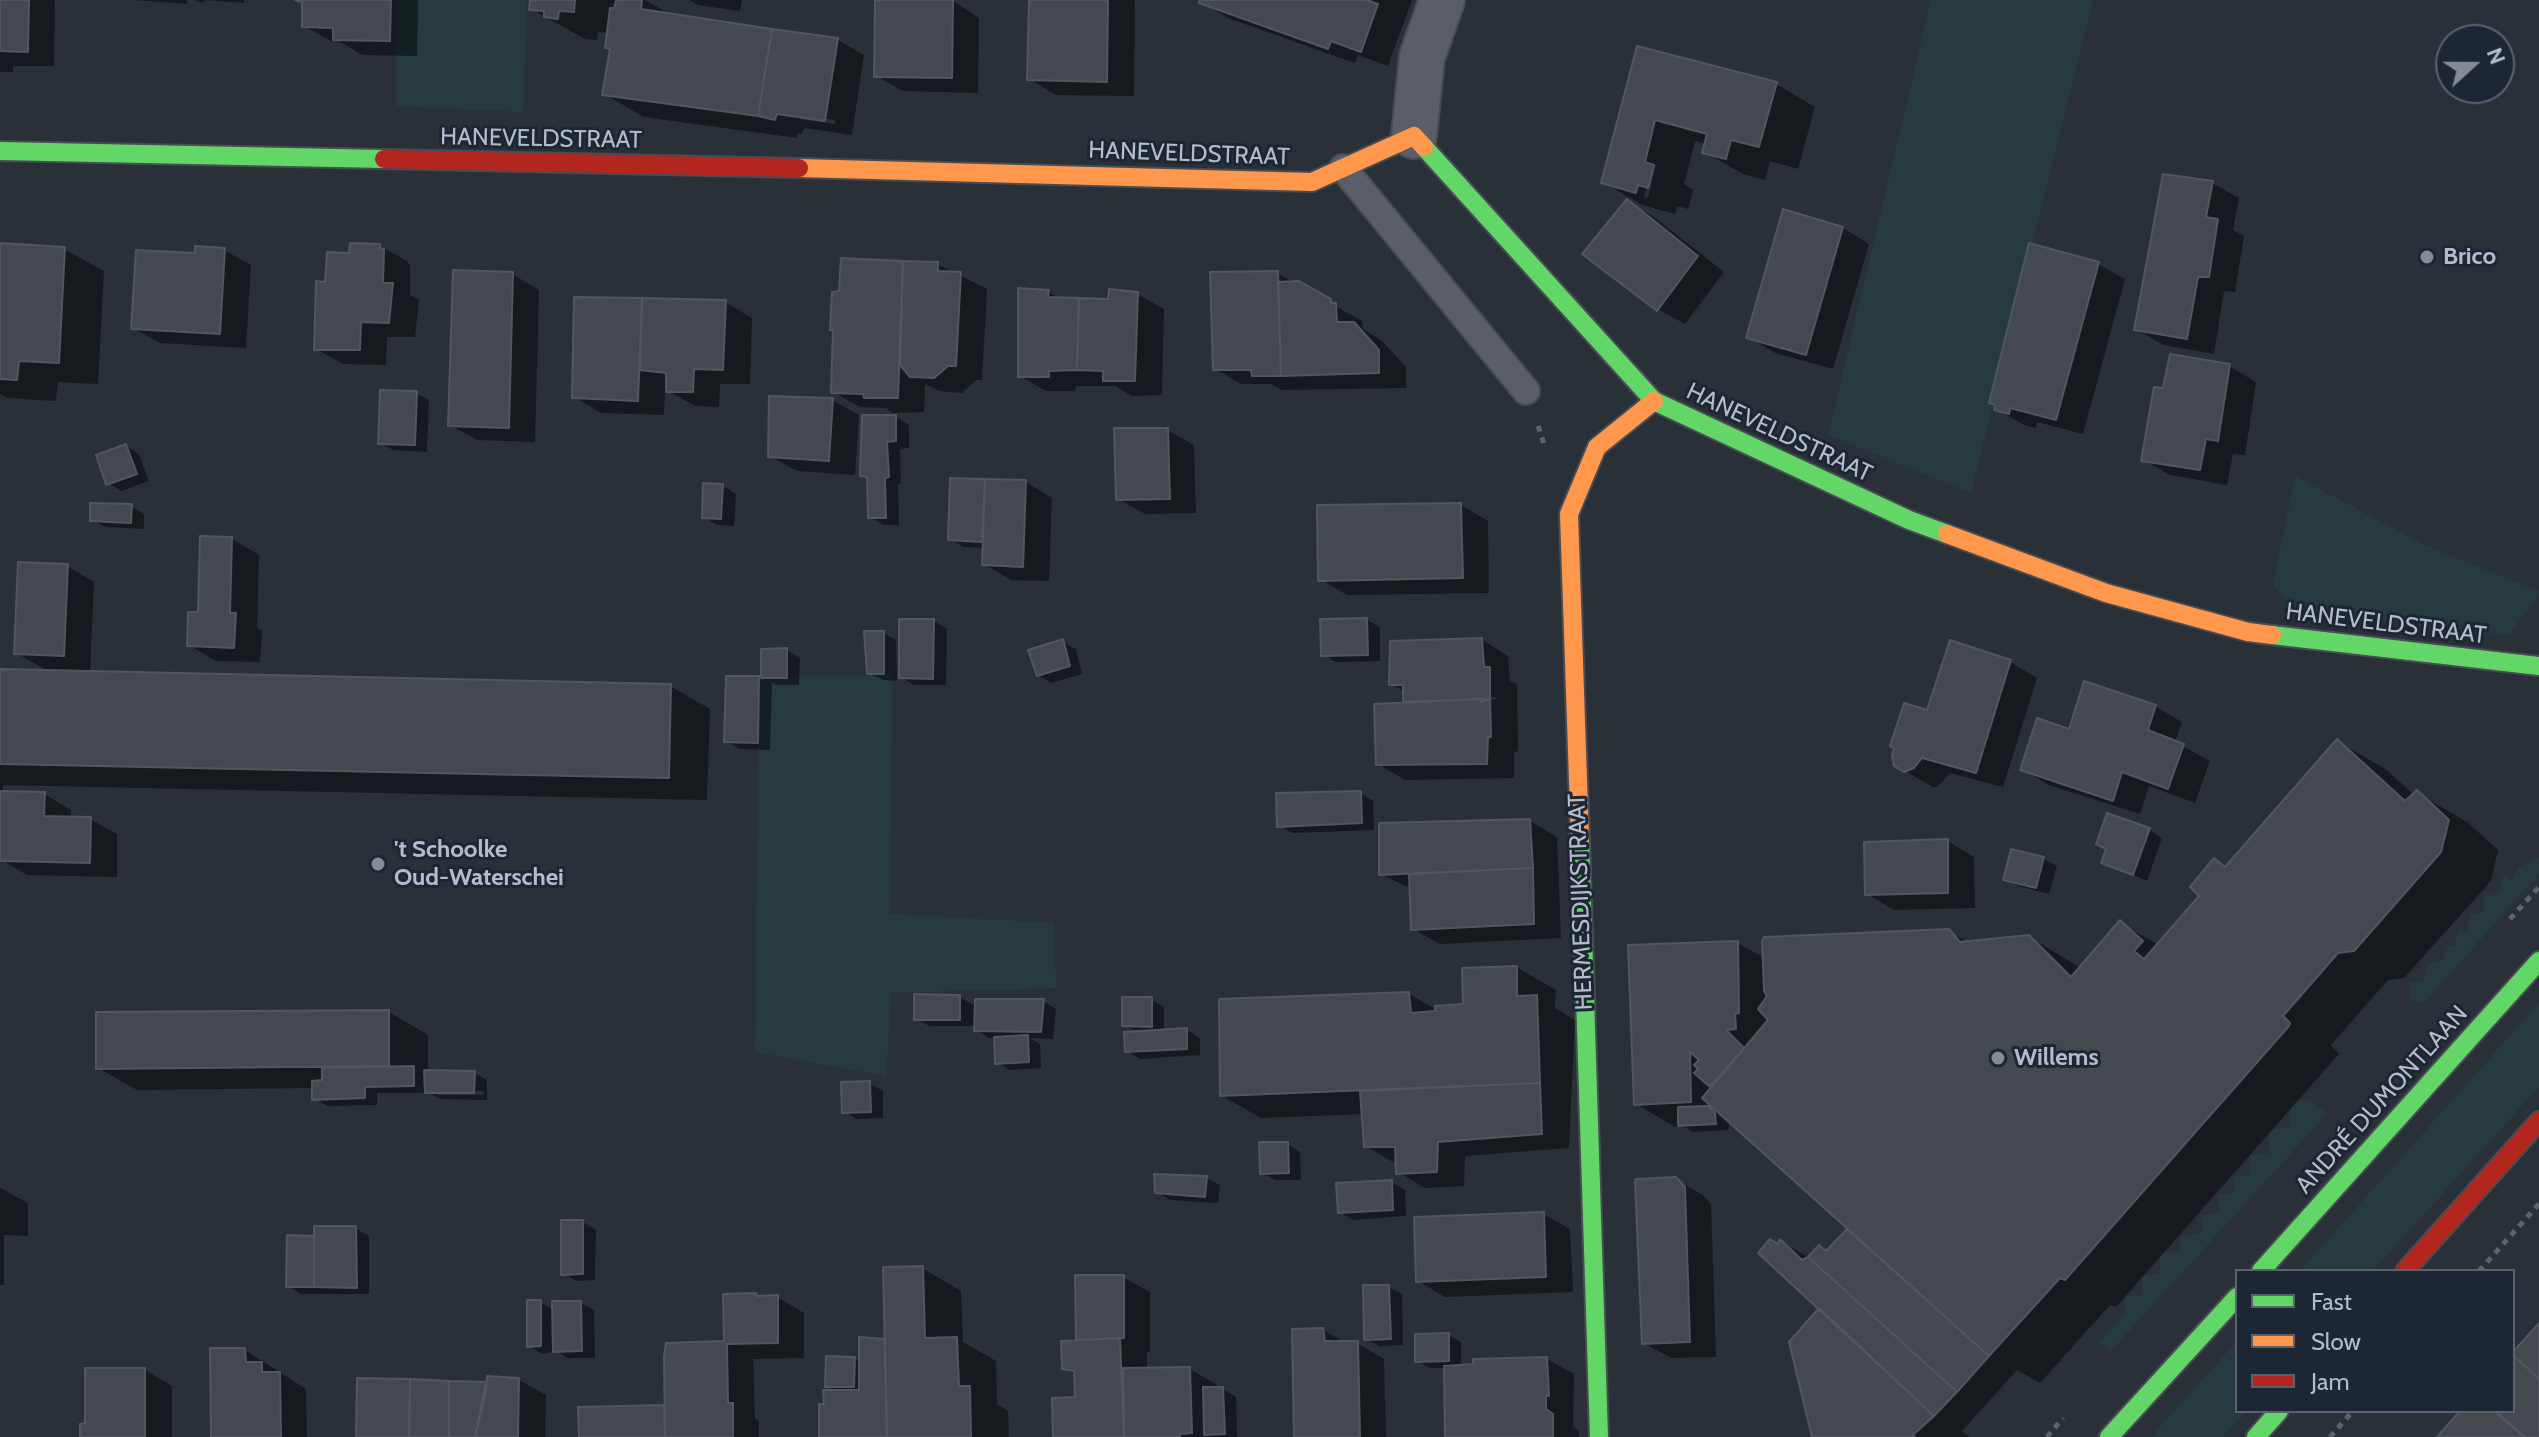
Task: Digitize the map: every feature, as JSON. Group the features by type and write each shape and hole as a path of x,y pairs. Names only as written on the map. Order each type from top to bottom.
{"street":[{"path":"1414,136 1422,57 1442,0"},
{"name":"HANEVELDSTRAAT","path":"0,151 1312,182 1414,136 1654,401 1909,520 2106,593 2248,632 2539,666"},
{"name":"HERMESDIJKSTRAAT","path":"1599,1437 1569,514 1597,447 1654,401"},
{"name":"ANDRÉ DUMONTLAAN","path":"2263,1269 2539,961"},
{"path":"2407,1269 2539,1121"},
{"path":"2109,1437 2235,1299"},
{"path":"2256,1437 2277,1413"}],"lane":[{"path":"1343,168 1526,391"}],"path":[{"path":"2481,1269 2539,1204"},
{"path":"2330,1437 2351,1413"}],"green space":[{"path":"397,0 527,0 523,112 396,106"},
{"path":"1931,0 2093,0 1971,493 1828,435"},
{"path":"2295,476 2425,545 2539,591 2539,594 2509,635 2297,612 2273,585"},
{"path":"892,675 890,914 1054,923 1056,988 891,993 886,1076 755,1052 759,676"},
{"path":"2539,858 2539,874 2423,1004 2409,998 2410,982 2423,982 2429,962 2441,962 2448,946 2455,946 2458,930 2467,931 2471,913 2483,913 2485,896 2499,894 2503,875 2512,880 2519,867"},
{"path":"2539,1003 2539,1087 2375,1269 2302,1269"},
{"path":"2310,1100 2327,1114 2110,1352 2099,1343 2125,1314 2125,1296 2143,1296 2142,1275 2160,1273 2160,1253 2180,1252 2181,1237 2204,1232 2200,1215 2220,1212 2218,1195 2235,1192 2233,1177 2250,1175 2250,1155 2269,1153 2270,1129 2290,1127 2290,1102"},
{"path":"2235,1343 2235,1413 2244,1413 2223,1437 2151,1437"}],"building":[{"path":"0,0 29,0 28,52 0,51"},
{"path":"295,0 391,0 390,41 333,40 333,28 302,27 302,2"},
{"path":"530,0 575,0 574,12 559,11 558,19 544,17 544,11 529,10"},
{"path":"616,0 642,0 641,9 772,29 758,116 602,95 610,49 605,48 610,8 614,8"},
{"path":"875,0 953,0 952,78 874,77"},
{"path":"1029,0 1108,0 1107,82 1027,80"},
{"path":"1200,0 1367,0 1378,4 1361,52 1331,41 1328,49 1199,3"},
{"path":"772,29 838,38 825,121 777,114 775,120 758,116"},
{"path":"1637,46 1777,82 1759,147 1731,140 1726,159 1702,153 1707,134 1655,120 1645,162 1654,165 1648,188 1638,185 1636,193 1601,183"},
{"path":"2163,174 2213,181 2206,217 2218,219 2209,277 2198,277 2187,339 2134,330"},
{"path":"1627,199 1698,256 1657,311 1582,254"},
{"path":"1783,209 1843,227 1806,355 1746,338"},
{"path":"0,243 65,247 59,363 19,361 17,380 0,379"},
{"path":"350,243 380,244 380,248 384,249 383,283 393,283 389,323 361,322 360,350 314,350 316,281 325,282 327,252 349,253"},
{"path":"2029,243 2099,262 2056,420 2010,408 2009,414 1994,410 1995,405 1989,403"},
{"path":"195,246 225,248 220,334 131,329 136,250 195,253"},
{"path":"841,258 903,261 898,398 864,398 863,394 831,393 832,292 839,291"},
{"path":"903,261 938,262 938,271 961,272 956,366 948,366 934,378 910,377 900,365"},
{"path":"453,270 513,272 509,428 448,426"},
{"path":"1278,271 1281,376 1252,376 1251,370 1213,370 1210,272"},
{"path":"1299,281 1331,299 1331,303 1336,303 1337,322 1354,322 1379,350 1379,373 1281,376 1278,282"},
{"path":"1018,288 1049,290 1048,297 1079,298 1077,370 1049,371 1049,377 1018,377"},
{"path":"1109,289 1138,292 1135,381 1103,381 1103,371 1077,370 1079,298 1108,299"},
{"path":"574,297 642,298 638,401 572,398"},
{"path":"642,298 726,300 723,370 694,369 693,392 666,392 666,373 640,370"},
{"path":"2170,354 2230,364 2218,441 2206,439 2200,470 2141,461 2154,387 2163,388"},
{"path":"380,390 417,391 415,445 378,444"},
{"path":"769,396 833,398 829,461 768,457"},
{"path":"862,415 896,415 896,441 887,442 889,477 885,478 886,518 868,518 867,477 860,476"},
{"path":"1114,428 1168,428 1170,499 1116,500"},
{"path":"126,444 137,474 106,485 96,455"},
{"path":"950,478 985,479 982,542 948,540"},
{"path":"985,479 1026,480 1023,567 982,565"},
{"path":"703,483 723,484 721,519 702,518"},
{"path":"90,503 132,504 131,523 90,521"},
{"path":"1461,503 1463,578 1318,581 1317,505"},
{"path":"200,536 232,537 230,613 236,613 234,648 187,646 188,612 198,612"},
{"path":"18,562 68,564 64,656 14,654"},
{"path":"1367,618 1368,655 1321,656 1320,619"},
{"path":"899,619 934,619 933,679 899,678"},
{"path":"864,631 884,631 884,674 867,674"},
{"path":"1482,638 1484,667 1490,667 1490,699 1403,702 1403,685 1389,685 1390,641"},
{"path":"1063,639 1070,666 1037,676 1028,650"},
{"path":"1950,640 2011,660 1976,773 1922,758 1914,768 1904,772 1894,766 1894,749 1890,746 1904,703 1927,710"},
{"path":"787,648 787,678 761,678 761,649"},
{"path":"0,669 671,684 669,778 0,764"},
{"path":"726,676 759,676 758,743 724,742"},
{"path":"2084,681 2156,705 2148,730 2184,744 2168,789 2122,772 2113,801 2020,770 2037,718 2069,729"},
{"path":"1481,699 1481,702 1490,699 1491,737 1488,737 1487,764 1376,765 1374,704"},
{"name":"Willems","path":"2337,739 2405,801 2417,790 2449,820 2441,852 2354,951 2338,953 2283,1016 2290,1023 2289,1026 2065,1280 2060,1278 1989,1356 1702,1098 1768,1020 1758,1009 1767,996 1764,991 1764,937 1949,929 1960,942 2029,935 2071,977 2120,920 2143,941 2134,951 2144,959 2199,896 2190,887 2214,858 2225,867"},
{"path":"0,791 45,792 44,816 91,817 90,863 0,861"},
{"path":"1361,791 1362,823 1277,827 1276,793"},
{"path":"2107,813 2150,828 2133,875 2101,863 2106,849 2096,844"},
{"path":"1530,819 1533,868 1379,875 1379,823"},
{"path":"1948,839 1948,893 1865,895 1864,842"},
{"path":"2011,849 2044,857 2036,888 2003,880"},
{"path":"1533,868 1534,924 1411,930 1409,874"},
{"path":"1738,941 1739,1013 1735,1014 1736,1029 1726,1030 1744,1048 1710,1087 1694,1073 1698,1069 1694,1065 1699,1060 1690,1052 1691,1102 1634,1105 1628,945"},
{"path":"1517,966 1517,996 1537,995 1540,1083 1220,1096 1219,999 1409,992 1411,1013 1435,1011 1435,1006 1463,1004 1462,968"},
{"path":"914,994 960,995 960,1020 914,1020"},
{"path":"1122,997 1152,997 1152,1027 1122,1026"},
{"path":"975,999 1044,999 1041,1032 974,1031"},
{"path":"389,1010 389,1066 96,1069 96,1012"},
{"path":"1187,1028 1187,1049 1125,1052 1124,1032"},
{"path":"1028,1035 1029,1062 995,1064 994,1037"},
{"path":"414,1066 414,1086 365,1087 365,1098 312,1100 312,1081 322,1080 322,1068"},
{"path":"424,1070 475,1071 474,1093 425,1093"},
{"path":"870,1081 871,1112 842,1113 841,1082"},
{"path":"1540,1083 1542,1134 1438,1142 1437,1172 1396,1174 1395,1147 1364,1147 1360,1091"},
{"path":"1708,1106 1715,1113 1716,1124 1678,1126 1678,1107"},
{"path":"1259,1142 1288,1142 1289,1173 1260,1174"},
{"path":"1154,1174 1207,1176 1205,1197 1155,1193"},
{"path":"1676,1177 1685,1187 1690,1342 1642,1344 1635,1181"},
{"path":"1392,1180 1393,1210 1338,1213 1336,1183"},
{"path":"1544,1212 1546,1277 1416,1282 1414,1217"},
{"path":"561,1220 583,1220 583,1274 561,1275"},
{"path":"314,1226 356,1226 357,1288 314,1287"},
{"path":"1847,1229 1989,1356 1957,1392 1808,1257 1819,1245 1826,1251"},
{"path":"287,1235 314,1236 314,1287 286,1287"},
{"path":"1770,1239 1778,1244 1780,1239 1802,1260 1808,1257 1957,1392 1934,1416 1758,1253"},
{"path":"923,1266 925,1338 957,1337 959,1386 970,1386 971,1437 887,1437 883,1267"},
{"path":"1075,1275 1124,1275 1124,1338 1076,1340"},
{"path":"1363,1285 1389,1285 1391,1339 1364,1340"},
{"path":"756,1293 757,1296 778,1295 778,1343 727,1344 728,1403 733,1403 733,1437 665,1437 666,1343 724,1341 723,1294"},
{"path":"527,1300 541,1300 541,1346 527,1347"},
{"path":"552,1301 581,1301 582,1351 553,1352"},
{"path":"1819,1308 1934,1416 1913,1435 1915,1437 1812,1437 1789,1342"},
{"path":"2539,1323 2539,1379 2515,1357 2515,1350"},
{"path":"1323,1328 1325,1341 1358,1341 1360,1437 1294,1437 1292,1329"},
{"path":"1449,1333 1449,1361 1415,1362 1415,1334"},
{"path":"859,1337 885,1339 887,1437 819,1437 819,1404 824,1404 823,1390 859,1390"},
{"path":"1120,1338 1124,1437 1053,1437 1052,1398 1075,1397 1074,1371 1062,1369 1061,1341"},
{"path":"210,1348 245,1348 246,1362 262,1362 262,1372 280,1372 281,1437 211,1437"},
{"path":"826,1356 855,1357 854,1387 825,1387"},
{"path":"1547,1357 1549,1396 1546,1396 1546,1409 1553,1414 1553,1437 1445,1437 1444,1366 1473,1364 1473,1359"},
{"path":"2515,1357 2539,1379 2539,1437 2525,1437 2497,1413 2515,1413"},
{"path":"1190,1367 1192,1433 1180,1434 1180,1437 1124,1437 1123,1368"},
{"path":"85,1368 145,1368 145,1437 80,1437 80,1424 85,1423"},
{"path":"487,1376 519,1378 518,1437 475,1437"},
{"path":"357,1378 410,1379 409,1437 356,1437"},
{"path":"410,1379 449,1381 449,1437 409,1437"},
{"path":"449,1381 486,1382 475,1437 449,1437"},
{"path":"1203,1387 1223,1387 1225,1434 1204,1435"},
{"path":"664,1405 665,1437 579,1437 578,1407"},
{"path":"2458,1413 2496,1413 2524,1437 2437,1437"}],"traffic: fast":[{"path":"1424,147 1654,401 1909,520 1947,534"},
{"path":"0,151 384,159"},
{"path":"2272,635 2539,666"},
{"path":"1580,840 1599,1437"},
{"path":"2263,1269 2539,961"},
{"path":"2109,1437 2235,1299"},
{"path":"2256,1437 2277,1413"}],"traffic: slow":[{"path":"799,168 1312,182 1414,136 1424,147"},
{"path":"1580,840 1569,514 1597,447 1654,401"},
{"path":"1947,534 2106,593 2248,632 2272,635"}],"traffic: jam":[{"path":"384,159 799,168"},
{"path":"2407,1269 2539,1121"}],"place":[{"name":"Brico","path":"2427,257"},
{"name":"'t Schoolke Oud-Waterschei","path":"378,864"},
{"name":"Willems","path":"1998,1058"}]}
